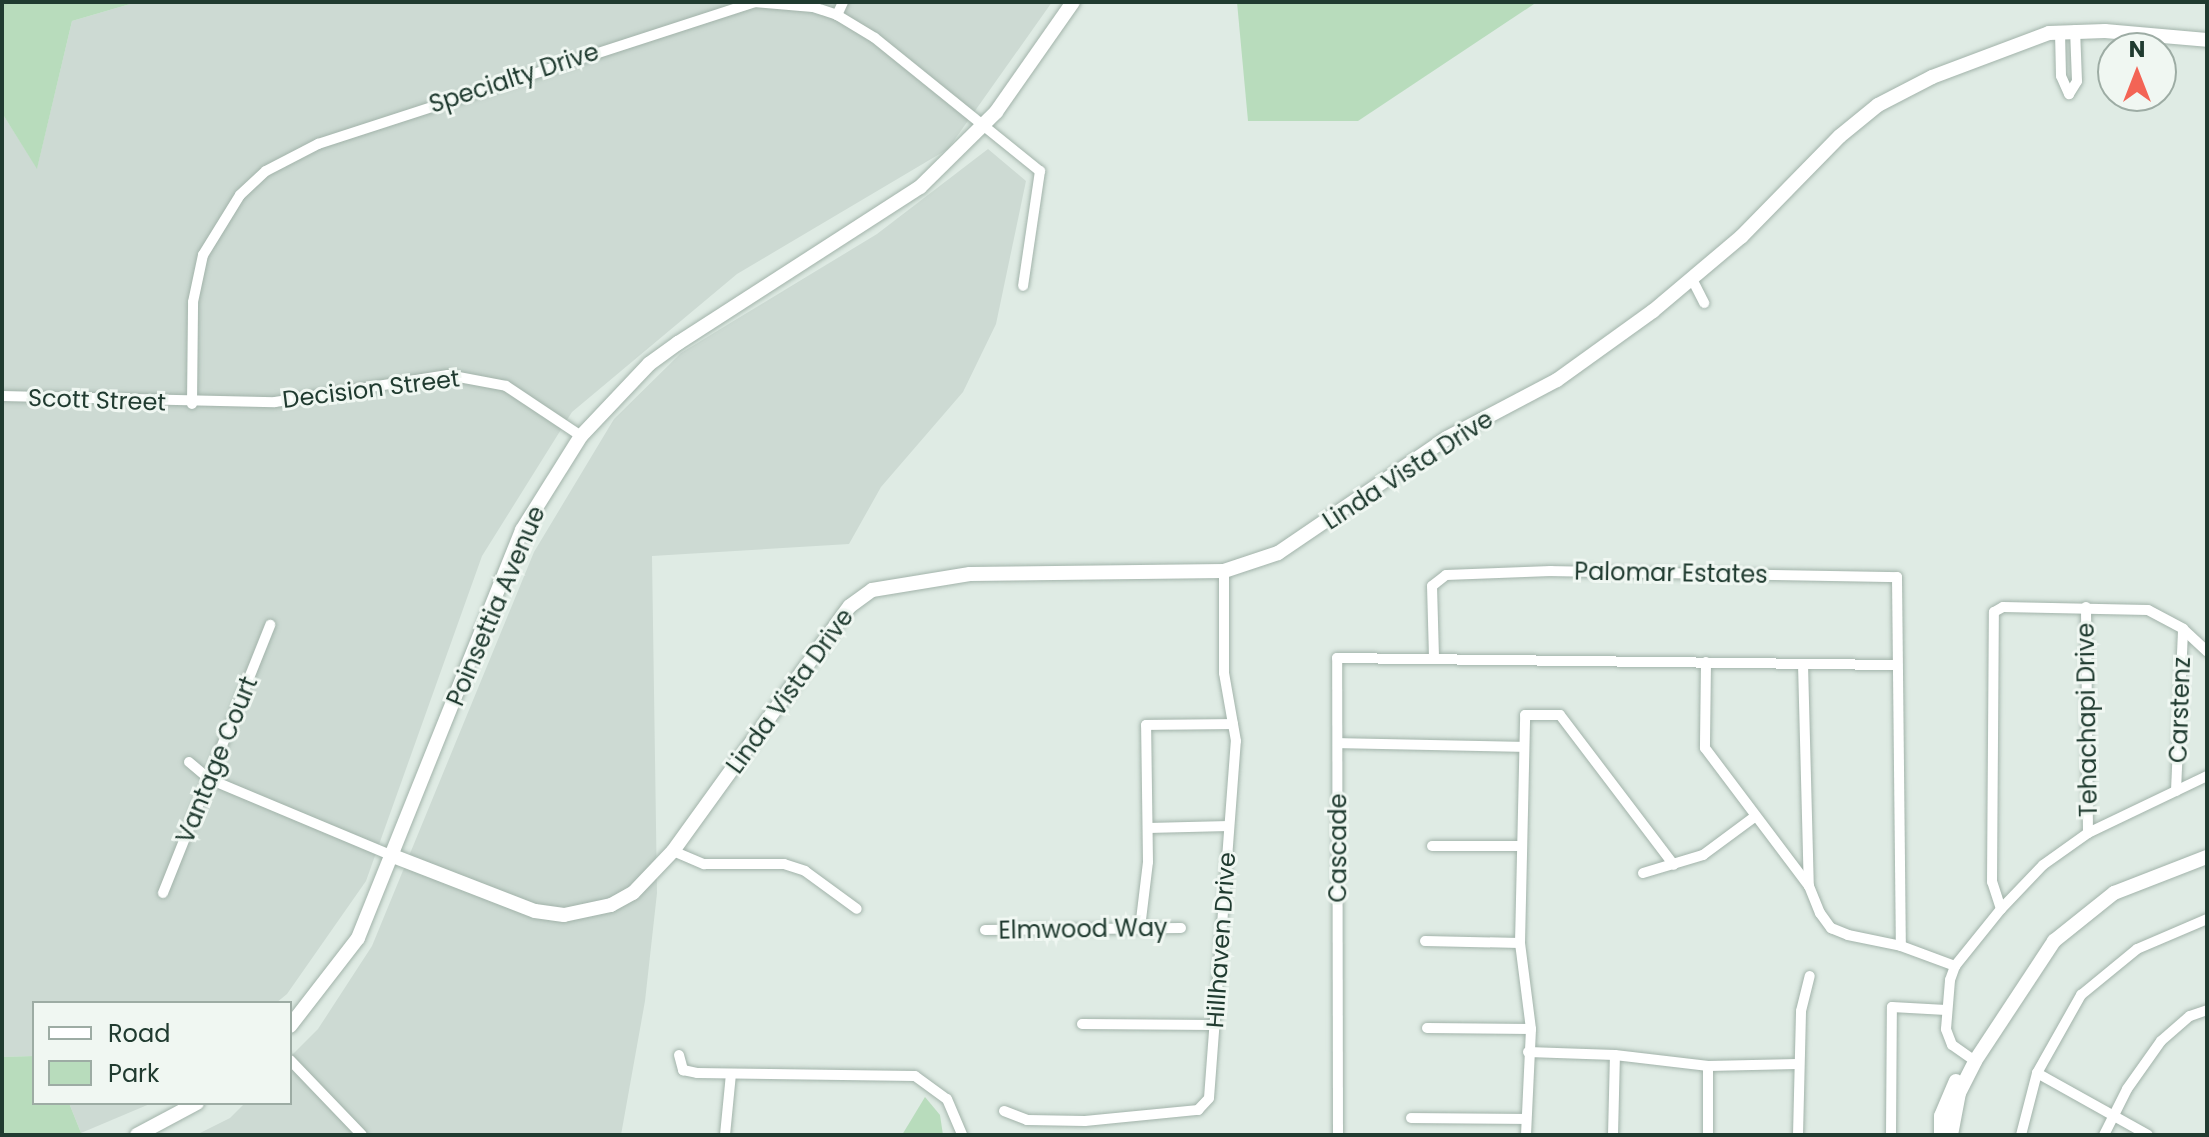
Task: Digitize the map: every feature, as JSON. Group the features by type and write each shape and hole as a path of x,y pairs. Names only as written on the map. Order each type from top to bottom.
{"street":[{"name":"Specialty Drive","path":"192,404 193,302 203,255 240,195 280,161 318,144 728,7 783,2 837,15 875,38 982,128 1040,171 1023,286"},
{"path":"837,15 843,2"},
{"name":"Poinsettia Avenue","path":"292,1023 358,938 522,530 581,436 649,364 890,210 982,128 1073,2"},
{"path":"2060,32 2061,76 2069,94 2077,81 2075,30"},
{"name":"Linda Vista Drive","path":"393,856 535,911 564,915 589,912 633,893 673,851 850,606 872,590 970,574 1224,571 1299,541 1447,438 1557,380 1692,279 1878,105 1932,77 2060,32 2075,30 2207,40"},
{"path":"1692,279 1704,303"},
{"name":"Decision Street","path":"192,404 275,402 448,375 475,377 530,399 581,436"},
{"name":"Scott Street","path":"2,396 192,404"},
{"name":"Hillhaven Drive","path":"1004,1111 1027,1120 1085,1121 1198,1110 1209,1098 1229,826 1233,724 1224,673 1224,571"},
{"name":"Palomar Estates","path":"1434,657 1432,586 1446,575 1551,571 1803,575 1897,577 1895,665"},
{"path":"2001,909 1992,882 1994,612 2003,607 2148,610 2183,629 2207,651"},
{"name":"Tehachapi Drive","path":"2086,607 2088,833"},
{"name":"Vantage Court","path":"163,893 270,625"},
{"name":"Carstenz","path":"2176,791 2183,629"},
{"path":"1434,657 1895,665 1901,946"},
{"name":"Cascade","path":"1338,1135 1337,658 1434,657"},
{"path":"1706,662 1705,748 1753,818 1809,886 1831,928 1901,946 1955,966"},
{"path":"1803,664 1809,886"},
{"path":"1526,1135 1531,1029 1520,943 1525,715 1560,715 1674,865"},
{"path":"1140,928 1148,828 1146,725 1233,724"},
{"path":"1338,743 1524,747"},
{"path":"189,762 209,779 393,856"},
{"path":"1975,1061 1952,1045 1946,1010 1955,966 2001,909 2043,865 2088,833 2207,776"},
{"path":"1643,873 1703,855 1753,818"},
{"path":"1148,828 1229,826"},
{"path":"1432,846 1522,846"},
{"path":"673,851 704,864 795,867 829,884 857,909"},
{"path":"1951,1135 1959,1093 1975,1061 2034,967 2079,919 2114,893 2207,857"},
{"path":"2021,1135 2037,1073 2067,1016 2103,972 2137,949 2207,919"},
{"name":"Elmwood Way","path":"985,930 1181,928"},
{"path":"1425,941 1520,943"},
{"path":"1798,1135 1797,1064 1801,1011 1810,976"},
{"path":"1891,1135 1892,1007 1946,1010"},
{"path":"2104,1135 2161,1041 2190,1016 2207,1010"},
{"path":"1082,1024 1215,1025"},
{"path":"1427,1028 1531,1029"},
{"path":"1528,1052 1615,1055 1708,1066 1797,1064"},
{"path":"679,1055 683,1070 731,1074 915,1076 947,1099 962,1135"},
{"path":"1613,1135 1615,1055"},
{"path":"1941,1135 1946,1100 1959,1075 1975,1061"},
{"path":"292,1062 362,1135"},
{"path":"1708,1066 1708,1135"},
{"path":"2037,1073 2148,1135"},
{"path":"725,1135 731,1074"},
{"path":"137,1135 193,1105"},
{"path":"1411,1118 1526,1119"}],"shaded area":[{"path":"137,2 1052,2 948,149 737,274 572,412 482,556 366,881 287,994 278,1001 32,1001 32,1056 2,1057 2,113 37,168 72,21"},
{"path":"988,149 1026,181 996,324 963,392 881,487 849,544 652,556 657,893 645,1001 621,1135 196,1135 230,1118 243,1105 292,1105 292,1055 318,1029 372,946 534,552 614,419 681,353 877,234"},
{"path":"70,1105 147,1105 81,1133"}],"green space":[{"path":"2,2 137,2 72,21 37,169 2,113"},
{"path":"1237,2 1537,2 1358,121 1248,121"},
{"path":"32,1056 32,1105 70,1105 81,1133 2,1135 2,1057"},
{"path":"925,1097 940,1115 943,1135 902,1135"}]}
